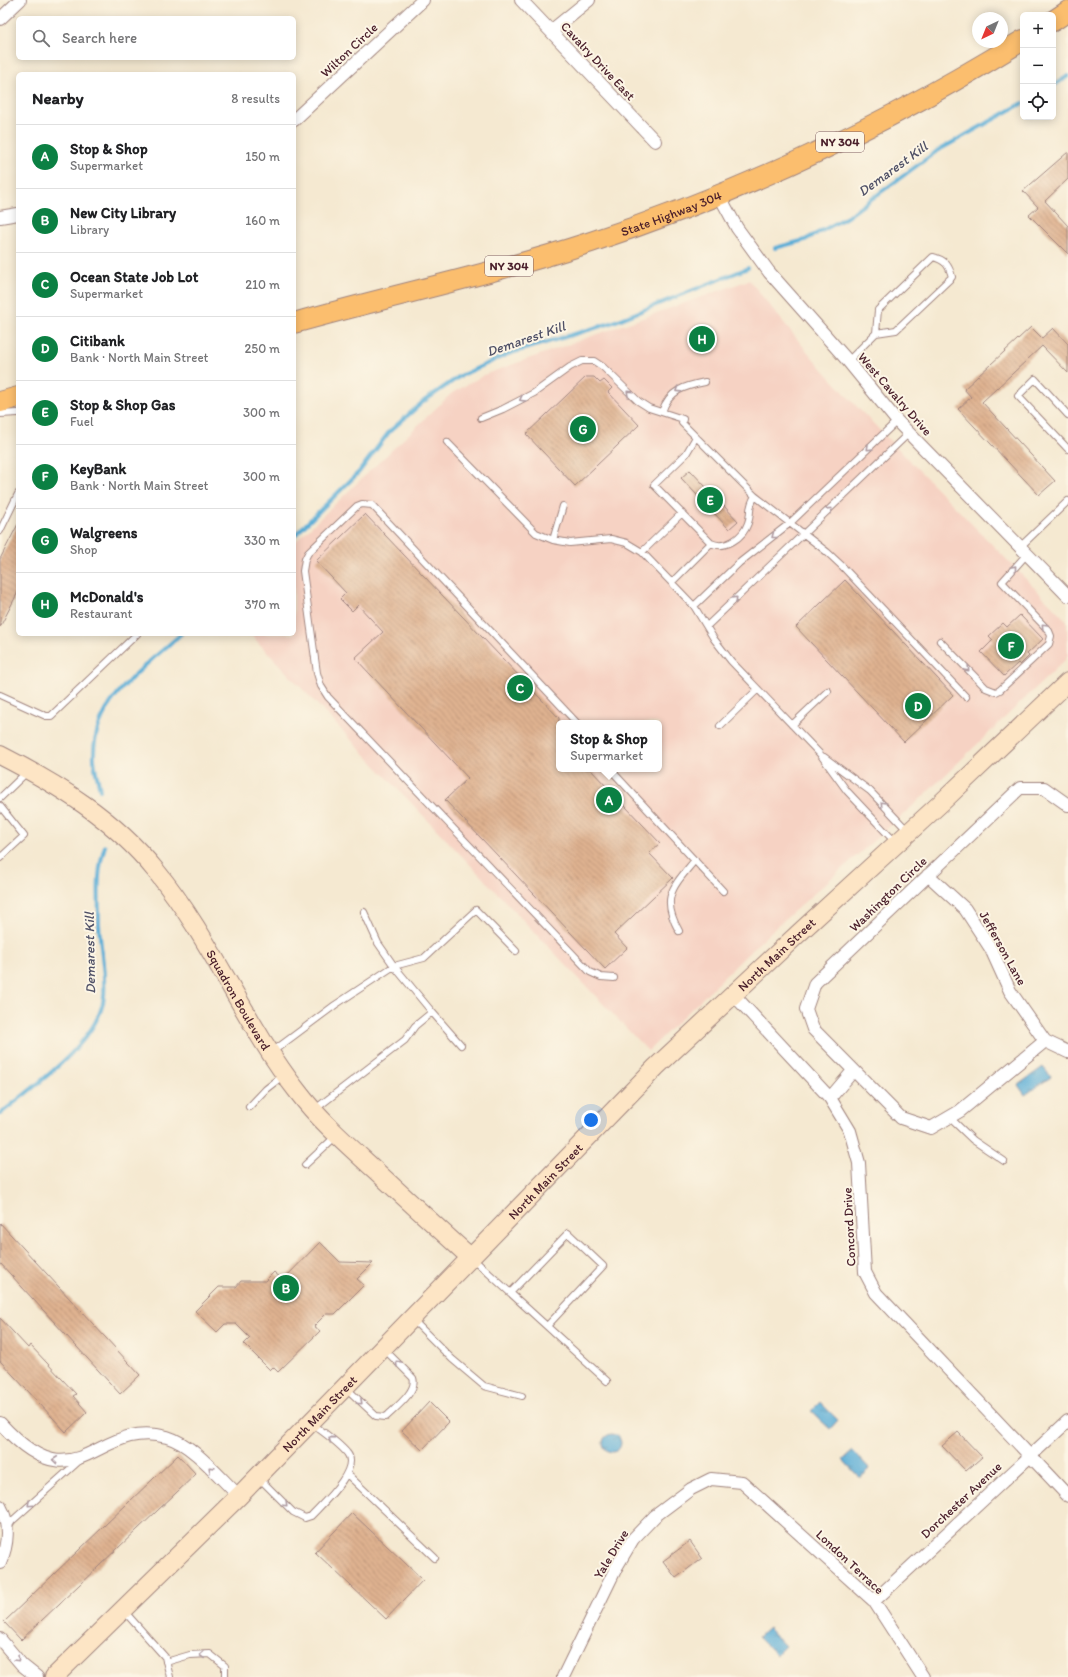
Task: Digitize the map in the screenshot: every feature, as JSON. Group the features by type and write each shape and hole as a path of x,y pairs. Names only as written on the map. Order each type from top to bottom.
{"main road":[{"path":"1056,19 1068,11"},
{"name":"State Highway 304","path":"296,322 547,256 634,227 719,195 781,169 866,129 957,80 1020,42"},
{"path":"0,402 16,398"}],"street":[{"path":"0,19 20,0"},
{"name":"Wilton Circle","path":"296,118 423,0"},
{"name":"Cavalry Drive East","path":"521,0 654,141"},
{"path":"550,31 589,0"},
{"name":"West Cavalry Drive","path":"719,195 737,228 755,254 796,304 848,361 897,421 1068,596"},
{"path":"0,217 16,214"},
{"name":"North Main Street","path":"54,1677 258,1477 646,1077 1068,682"},
{"name":"Squadron Boulevard","path":"0,755 75,797 97,813 118,830 156,870 188,916 271,1053 313,1111 337,1135 470,1257"},
{"name":"Washington Circle","path":"1045,1042 960,1111 931,1128 901,1118 853,1071 814,1029 806,1009 814,983 1020,788 1044,788 1068,805"},
{"name":"Jefferson Lane","path":"928,875 966,909 991,950 1010,991 1045,1042"},
{"name":"Concord Drive","path":"733,994 830,1098 850,1131 859,1163 865,1272 876,1293 1068,1496"},
{"path":"1045,1042 1068,1052"},
{"path":"830,1098 853,1071"},
{"name":"Dorchester Avenue","path":"874,1601 1068,1420"},
{"path":"0,1423 19,1443 42,1457 67,1460 92,1453 131,1436 146,1434 167,1437 182,1444 194,1453 239,1496"},
{"name":"Yale Drive","path":"563,1677 617,1566 633,1539 655,1516 691,1489 711,1478 742,1482"},
{"name":"London Terrace","path":"742,1482 874,1601 923,1677"},
{"path":"0,1506 7,1531 6,1547 0,1563"},
{"path":"0,1639 19,1661 37,1677"}],"lane":[{"path":"848,361 876,333 896,330 952,277 950,267 942,259 933,257 878,310 876,333"},
{"path":"481,418 503,409 534,393 570,367 582,361 594,361 603,366 638,401 662,412 683,419 682,423 755,496 805,534 842,566 966,697"},
{"path":"1068,415 1034,379 1018,396 1068,449"},
{"path":"662,412 664,404 675,391 682,387 705,382"},
{"path":"0,414 16,412"},
{"path":"694,606 739,563 790,523 897,421"},
{"path":"707,626 909,433"},
{"path":"696,437 686,454 654,485 711,543 718,546 727,545 745,530 749,522 750,504 755,496"},
{"path":"447,442 530,527 544,537 570,543 611,539 627,543 642,552 694,606 721,649 820,754 847,792 903,838"},
{"path":"0,531 16,498"},
{"path":"940,641 986,688 996,692 1000,690 1049,644 1049,631 1002,582 1023,551 1068,501"},
{"path":"574,720 372,505 362,504 357,506 308,553 305,559 303,571 317,673 321,686 328,697 590,972 601,977 614,978"},
{"path":"553,540 563,506"},
{"path":"642,552 682,513"},
{"path":"672,582 711,543"},
{"path":"0,695 46,716 51,716 135,636"},
{"path":"720,726 758,689"},
{"path":"792,725 828,691"},
{"path":"820,754 870,791 903,838"},
{"path":"0,798 29,770"},
{"path":"613,772 723,891"},
{"path":"0,806 24,836 0,858"},
{"path":"678,931 670,912 671,893 695,860"},
{"path":"271,1053 336,1005 394,966 424,958 476,910 516,951"},
{"path":"364,912 378,944 394,966 461,1045"},
{"path":"313,1111 405,1040 415,1026 432,1012"},
{"path":"249,1107 266,1089 285,1074"},
{"path":"949,1117 973,1140 1004,1162"},
{"path":"305,1165 337,1135"},
{"path":"511,1292 568,1233 603,1266 547,1326"},
{"path":"470,1257 511,1292 607,1381"},
{"path":"411,1318 452,1358 484,1386 522,1396"},
{"path":"345,1387 376,1416 386,1417 415,1386 413,1378 383,1348"},
{"path":"258,1477 293,1512 305,1518 311,1516 346,1474 351,1462 347,1453 311,1422"},
{"path":"7,1531 12,1521 69,1468 92,1453"},
{"path":"346,1474 436,1558"},
{"path":"123,1610 156,1644 166,1662 170,1677"},
{"path":"166,1662 190,1655 210,1654 224,1666 225,1677"}],"shaded area":[{"path":"749,280 811,356 858,408 1067,621 1068,654 1066,659 915,804 766,936 648,1051 252,636 296,636 296,541 452,393 486,374"}],"water":[{"path":"1043,1067 1051,1077 1025,1095 1018,1085"},
{"path":"820,1402 838,1420 830,1429 811,1411"},
{"path":"608,1434 616,1434 621,1439 619,1450 616,1452 608,1452 603,1447 603,1439"},
{"path":"853,1451 870,1469 860,1478 843,1460"},
{"path":"768,1628 785,1646 776,1655 758,1637"}],"building":[{"path":"1068,152 1068,179 1045,201 1068,226 1068,254 1029,215 1038,207 1023,191"},
{"path":"1031,327 1042,338 1053,328 1068,344 1068,373 1042,346 982,402 1055,481 1039,495 958,409 971,397 964,389"},
{"path":"586,377 594,377 600,383 604,380 612,388 608,392 639,425 575,486 526,434"},
{"path":"690,470 738,521 729,529 681,478"},
{"path":"365,514 559,718 559,720 556,720 556,772 593,772 660,843 649,853 673,878 614,934 627,948 605,969 445,800 468,778 355,658 383,632 358,605 352,611 340,599 346,593 316,561"},
{"path":"16,528 16,596 0,627 0,559"},
{"path":"845,580 953,695 904,742 796,627"},
{"path":"1020,615 1043,639 1027,654 1029,656 1020,665 1018,663 1004,676 981,652 993,640 989,636 1003,623 1007,627"},
{"path":"0,1223 140,1375 120,1394 0,1263"},
{"path":"320,1242 340,1262 373,1263 357,1279 364,1285 335,1314 326,1314 314,1326 320,1331 278,1372 273,1367 270,1370 244,1344 250,1338 236,1324 225,1324 217,1332 195,1311 219,1287 236,1287 241,1281 265,1281 274,1272 283,1280"},
{"path":"0,1318 28,1348 30,1345 76,1394 73,1396 87,1412 66,1432 0,1361"},
{"path":"429,1402 449,1422 422,1450 402,1431"},
{"path":"958,1432 982,1457 966,1471 942,1446"},
{"path":"178,1455 196,1474 21,1640 4,1622"},
{"path":"352,1513 423,1580 386,1619 315,1552"},
{"path":"690,1541 702,1558 676,1578 663,1561"}],"waterway":[{"name":"Demarest Kill","path":"1056,84 1068,76"},
{"name":"Demarest Kill","path":"775,248 805,240 847,217 937,151 1020,105"},
{"name":"Demarest Kill","path":"296,534 359,472 389,432 424,401 460,376 508,354 611,323 748,268"},
{"name":"Demarest Kill","path":"100,790 94,754 96,735 103,717 112,701 124,686 179,636"},
{"name":"Demarest Kill","path":"0,1114 63,1062 91,1029 100,1013 104,996 104,969 100,942 99,885 100,865 105,846"}],"place":[{"name":"McDonald's","path":"702,339"},
{"name":"Walgreens","path":"583,429"},
{"name":"Stop & Shop Gas","path":"710,500"},
{"name":"KeyBank","path":"1011,646"},
{"name":"Ocean State Job Lot","path":"520,688"},
{"name":"Citibank","path":"918,706"},
{"name":"Stop & Shop","path":"609,800"},
{"name":"New City Library","path":"286,1288"}]}
